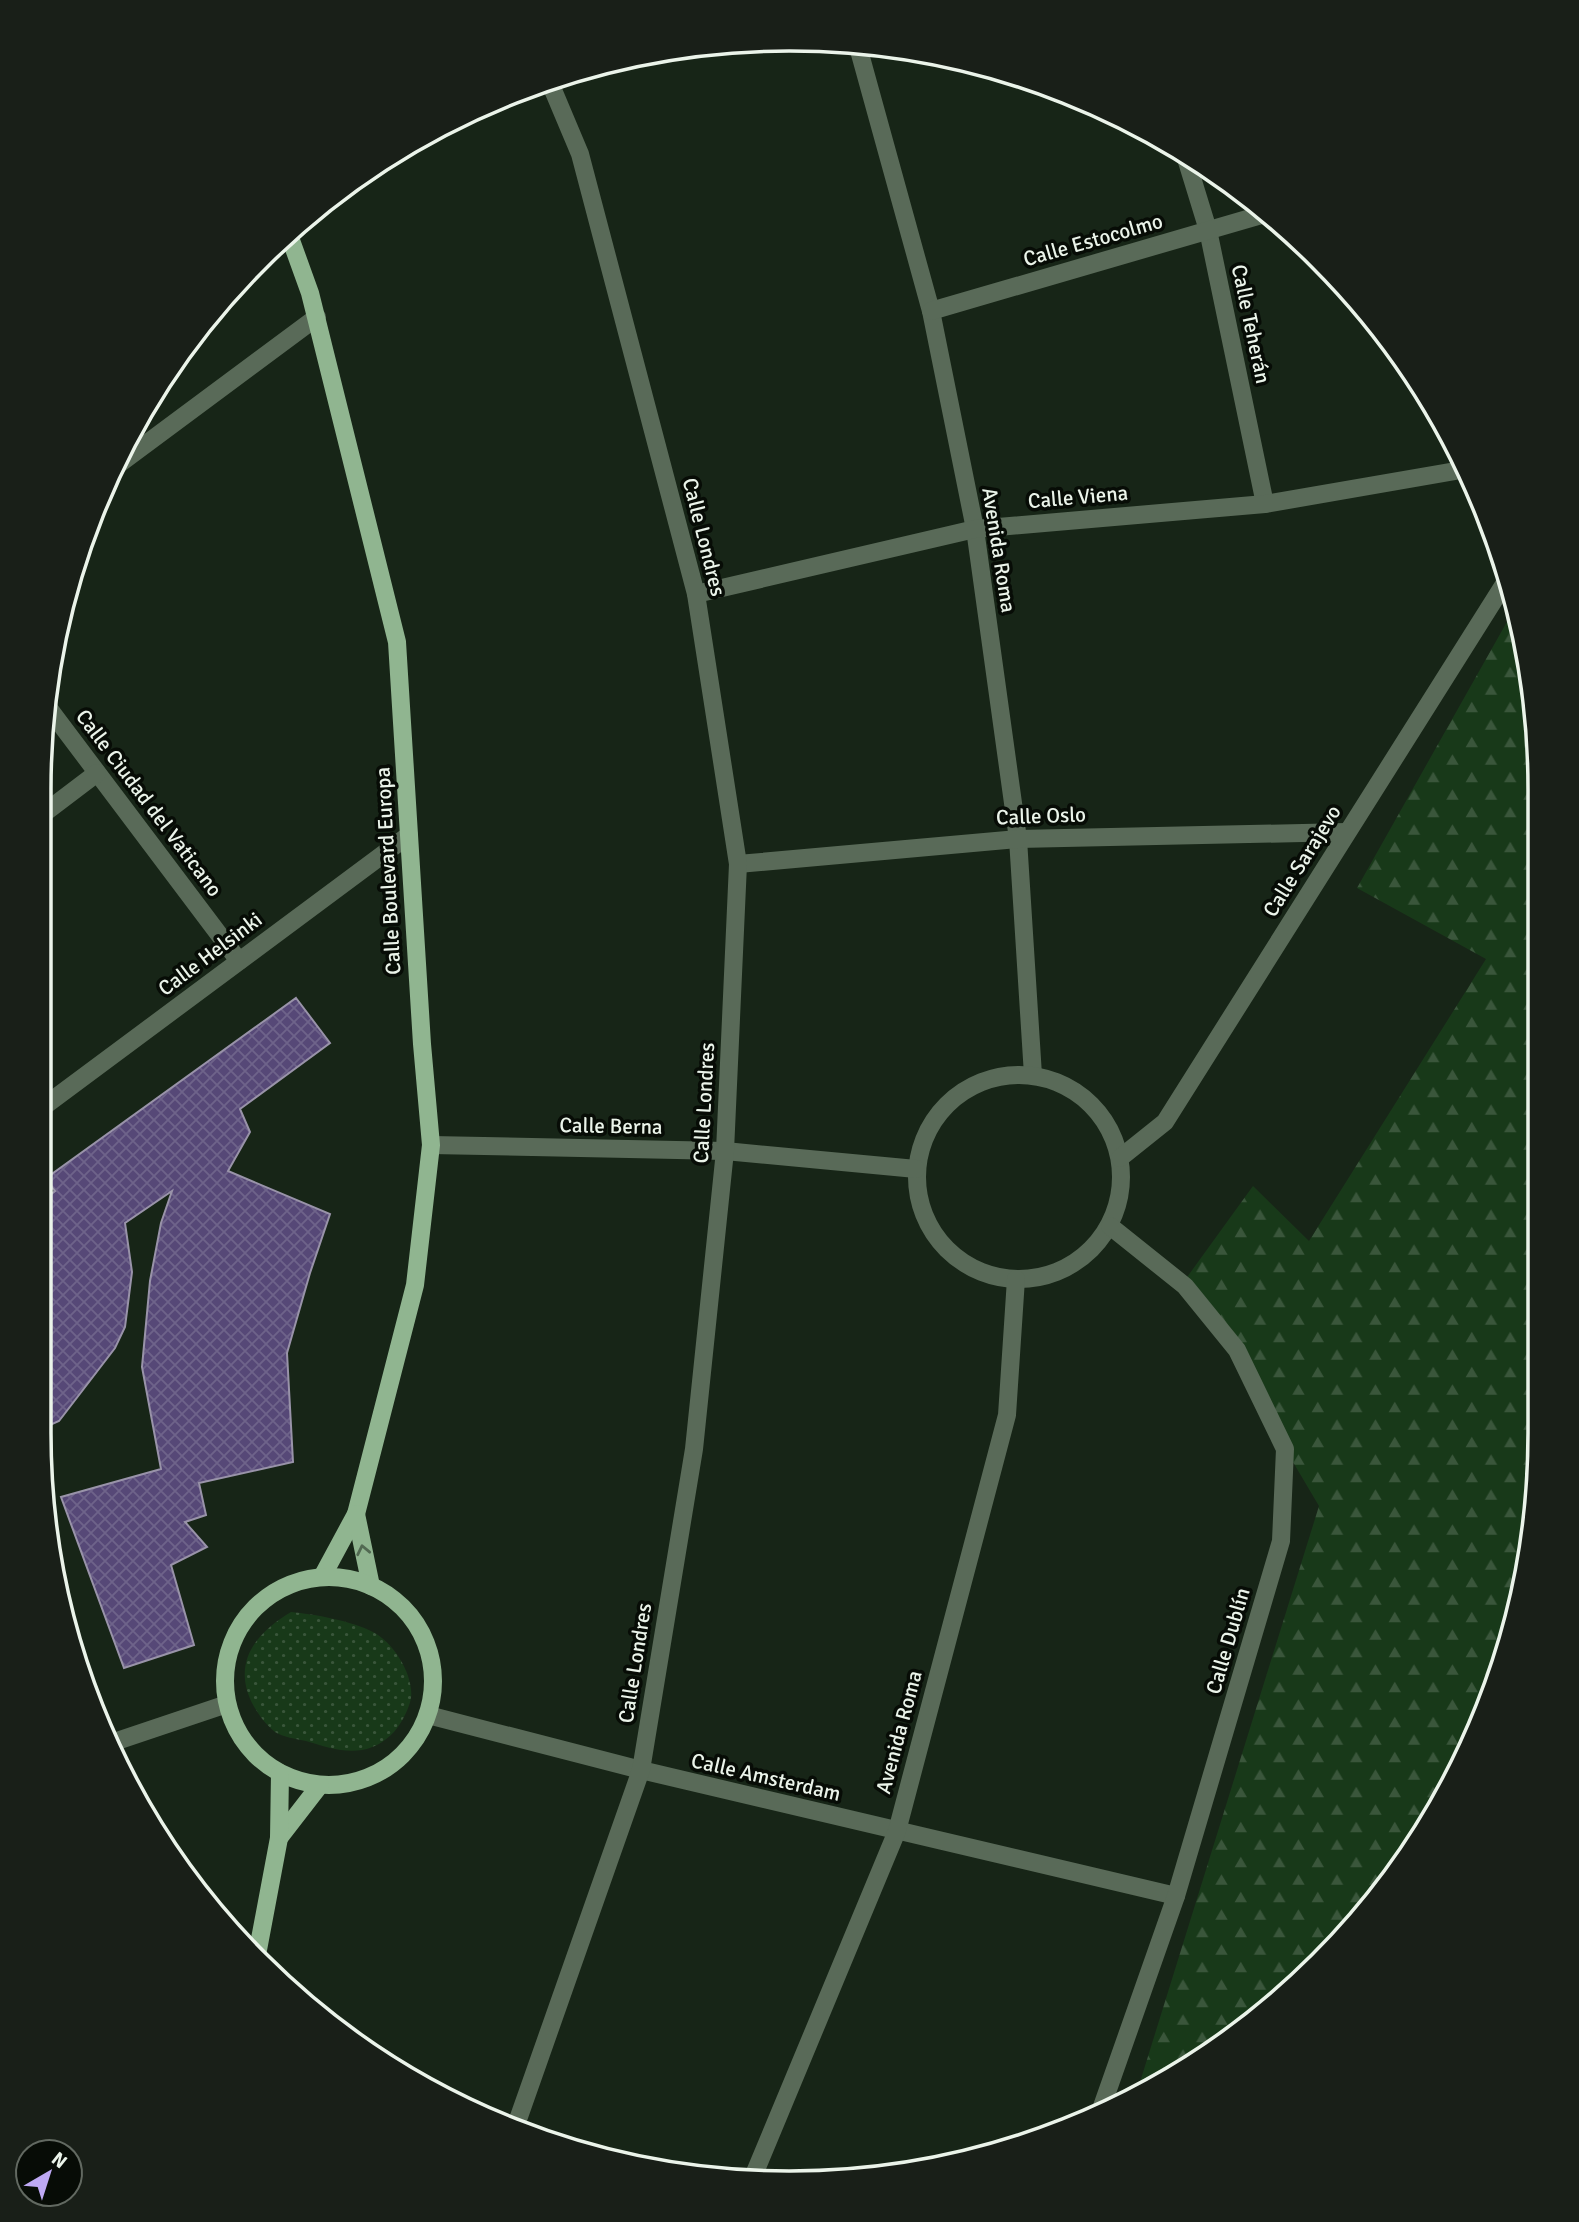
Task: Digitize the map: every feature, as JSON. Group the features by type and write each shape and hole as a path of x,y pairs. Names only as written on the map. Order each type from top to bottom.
{"main road":[{"name":"Calle Boulevard Europa","path":"292,244 317,317 397,642 422,1044 431,1145 415,1285 356,1514 322,1577"},
{"name":"Calle Boulevard Europa","path":"356,1514 371,1586"},
{"path":"322,1577 371,1586 397,1602 417,1626 430,1654 434,1685 428,1715 412,1746 386,1769 355,1783 320,1785 279,1773 260,1759 240,1734 227,1704 225,1674 231,1645 245,1619 266,1597 293,1583 322,1577"},
{"path":"258,1945 279,1838 279,1773"},
{"path":"279,1838 320,1785"}],"street":[{"name":"Avenida Roma","path":"860,54 931,311 975,529 1018,839 1033,1074"},
{"name":"Calle Londres","path":"518,2119 641,1770 694,1449 725,1151 738,864 696,594 580,154 553,90"},
{"name":"Calle Teherán","path":"1189,168 1208,230 1265,504"},
{"name":"Calle Estocolmo","path":"931,311 1256,217"},
{"path":"131,455 317,317"},
{"name":"Calle Viena","path":"696,594 975,529 1265,504 1456,471"},
{"name":"Calle Sarajevo","path":"1120,1158 1165,1122 1501,590"},
{"name":"Calle Ciudad del Vaticano","path":"55,716 239,961"},
{"path":"51,807 97,773"},
{"name":"Calle Oslo","path":"738,864 1018,839 1347,832"},
{"name":"Calle Helsinki","path":"51,1100 409,835"},
{"path":"1033,1074 1064,1084 1090,1102 1110,1128 1120,1158 1121,1193 1110,1226 1093,1248 1070,1266 1044,1276 1016,1279 984,1273 955,1256 933,1232 919,1201 916,1169 924,1136 942,1108 968,1087 1000,1075 1033,1074"},
{"name":"Calle Berna","path":"431,1145 725,1151 916,1169"},
{"name":"Calle Dublín","path":"1104,2100 1176,1896 1281,1541 1285,1449 1237,1350 1185,1286 1110,1226"},
{"name":"Avenida Roma","path":"756,2170 897,1831 1007,1415 1016,1279"},
{"path":"119,1740 227,1704"},
{"name":"Calle Amsterdam","path":"428,1715 641,1770 1176,1896"}],"green space":[{"path":"1508,620 1522,693 1527,741 1528,1433 1522,1529 1503,1624 1472,1715 1452,1759 1404,1843 1376,1882 1345,1920 1277,1988 1200,2047 1140,2082 1319,1506 1185,1280 1253,1186 1309,1241 1486,959 1357,888"},
{"path":"291,1612 311,1614 364,1628 380,1637 395,1651 406,1670 411,1698 400,1723 381,1743 360,1750 339,1750 278,1734 259,1715 246,1688 246,1662 258,1639 267,1629"}],"building":[{"path":"296,998 330,1043 240,1109 250,1132 228,1171 330,1214 287,1353 293,1462 199,1483 206,1515 185,1522 207,1547 171,1565 194,1645 124,1668 61,1497 161,1469 142,1367 150,1281 161,1223 172,1191 125,1223 132,1272 125,1327 115,1348 59,1421 51,1425 51,1194 55,1191 51,1186 51,1175"}]}
